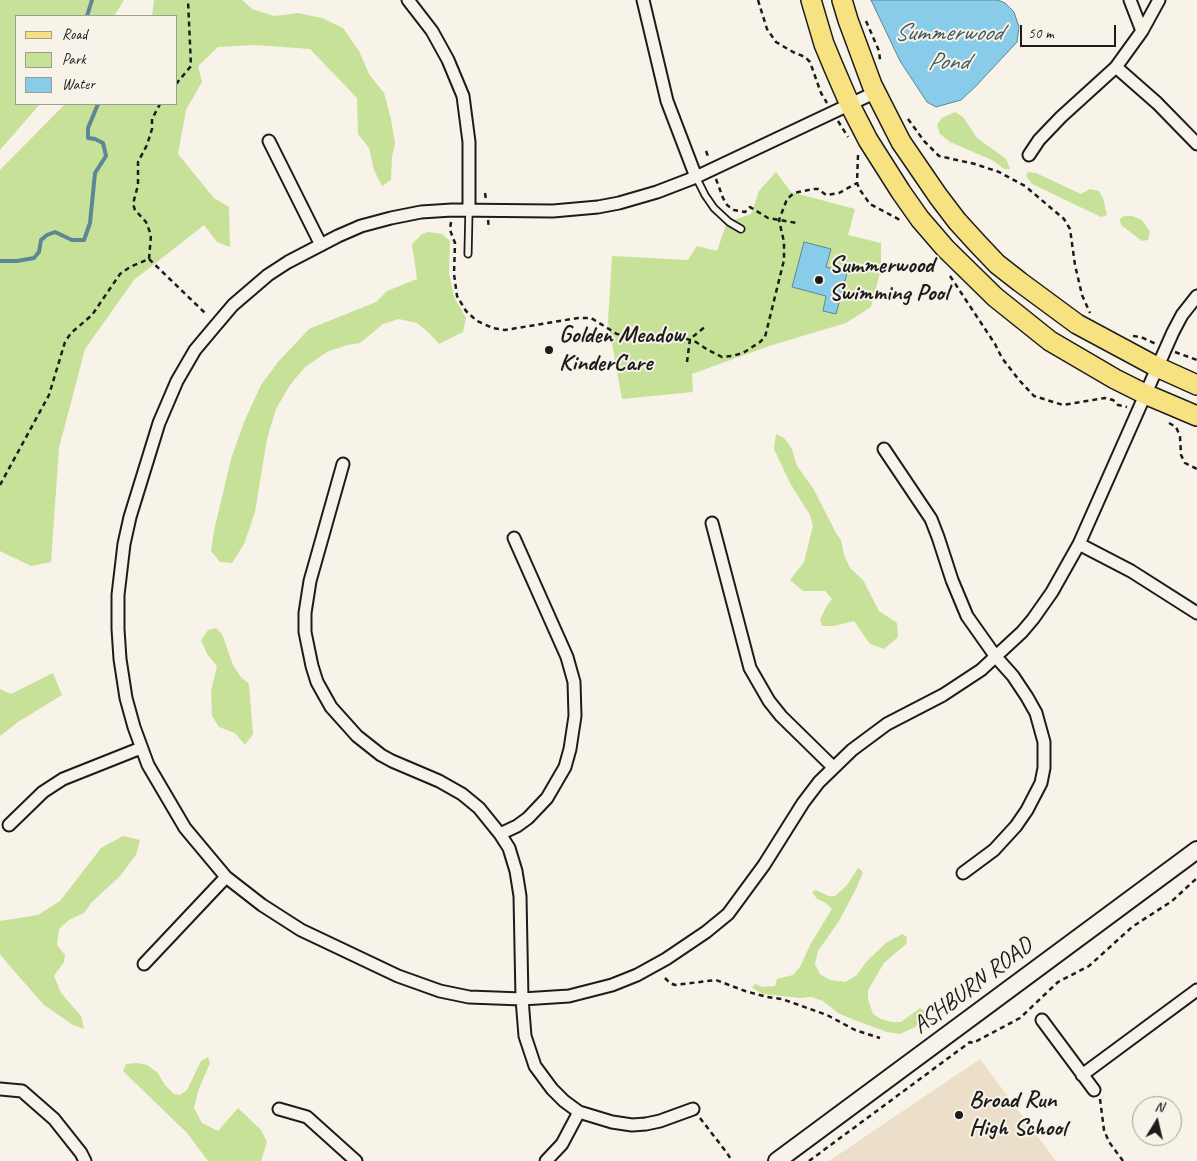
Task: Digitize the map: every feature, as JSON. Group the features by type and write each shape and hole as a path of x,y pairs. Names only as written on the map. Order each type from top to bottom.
{"main road":[{"path":"811,0 824,44 850,105 868,140 920,219 966,269 995,297 1050,340 1083,362 1145,394 1197,416"},
{"path":"842,0 876,92 901,142 957,221 997,264 1046,303 1078,324 1157,367 1197,385"},
{"name":"ASHBURN ROAD","path":"777,1161 1197,850"}],"street":[{"path":"408,0 432,31 448,60 463,96 469,142 469,210"},
{"path":"643,0 667,101 696,177"},
{"path":"1130,0 1142,31"},
{"path":"1029,154 1039,140 1061,117 1116,67 1142,31 1159,0"},
{"path":"1116,67 1157,103 1197,144"},
{"path":"876,92 696,177 657,192 598,207 521,212 469,210 421,212 361,226 288,262 268,275 233,305 195,350 177,381 159,423 130,518 124,544 118,595 120,659 126,698 142,748 159,784 185,828 226,877 262,905 301,930 398,976 440,991 469,997 522,999 569,996 612,985 666,959 706,932 728,914 803,803 833,767 887,724 943,695 981,670 1022,632 1033,619 1052,592 1079,544 1166,348 1182,315 1197,296"},
{"path":"270,141 321,245"},
{"path":"884,449 931,519 960,602 996,657 1027,696 1036,713 1044,742 1044,768 1036,793 1016,826 994,850 964,873"},
{"path":"343,464 306,598 305,632 307,649 318,682 331,707 357,736 380,755 439,781 462,794 479,808 500,834 508,848 516,870 520,896 522,999 525,1036 535,1066 552,1089 579,1112 612,1122 632,1125 660,1121 693,1109"},
{"path":"712,523 750,668 769,701 781,716 833,767"},
{"path":"500,834 528,818 547,798 565,766 570,749 575,716 574,682 567,657 514,538"},
{"path":"1079,544 1131,571 1197,613"},
{"path":"9,826 43,792 63,779 142,748"},
{"path":"144,964 226,877"},
{"path":"1082,1075 1197,990"},
{"path":"1042,1020 1092,1088"},
{"path":"0,1089 22,1091 54,1119 85,1161"},
{"path":"279,1109 308,1117 356,1161"},
{"path":"546,1161 562,1144 579,1112"}],"lane":[{"path":"696,177 714,208 729,222 741,229"},
{"path":"468,254 469,210"}],"path":[{"path":"178,82 191,66 188,0"},
{"path":"864,16 879,51 881,64"},
{"path":"149,259 151,235 146,222 135,210 133,204 138,185 138,162 147,145 152,129 152,119 159,105"},
{"path":"906,115 924,141 939,156 975,164 999,172 1025,186 1064,219 1070,229 1082,295 1088,311 1092,315"},
{"path":"706,151 727,205 734,210 744,212 750,207 768,218 797,223"},
{"path":"452,210 450,230 455,243 454,274 457,296 466,311 478,320 493,328 505,330 578,318 591,318 617,334 690,339 722,357 743,354 765,337 784,260 784,242 779,220 787,199 794,193 813,189 818,189 826,195 832,195 857,183"},
{"path":"149,259 205,313"},
{"path":"0,485 49,395 65,342 92,315 120,274 130,267 149,259"},
{"path":"687,362 690,339 706,326"},
{"path":"1125,334 1141,337 1197,360"},
{"path":"809,1161 970,1042 973,1043 998,1028 1020,1018 1058,982 1089,966 1132,927 1172,901 1197,878"},
{"path":"665,978 675,985 716,980 745,991 782,999 827,1014 855,1030 880,1038"},
{"path":"1092,1088 1100,1088 1104,1130 1109,1142 1123,1161"},
{"path":"693,1109 732,1161"}],"shaded area":[{"name":"Broad Run High School","path":"980,1059 1056,1161 829,1161"}],"green space":[{"path":"0,0 124,0 115,15 15,15 15,105 39,105 0,150"},
{"path":"154,0 242,0 252,9 274,16 298,13 322,18 343,28 359,51 369,74 384,93 395,143 391,180 382,186 374,170 369,148 358,134 357,98 310,49 255,45 218,47 198,66 202,82 186,110 178,154 214,198 229,207 230,247 217,242 204,225 134,280 85,349 59,448 51,562 31,566 0,551 0,170 64,105 178,105 178,15 152,15"},
{"path":"955,112 963,117 977,138 1006,159 1010,169 1004,169 992,160 950,142 940,134 937,125 942,118"},
{"path":"776,172 791,192 855,209 848,235 881,243 881,269 871,307 846,323 769,346 692,374 693,392 622,399 608,322 612,256 688,260 697,246 717,251 727,222 751,214 759,191"},
{"path":"1028,172 1036,173 1081,194 1090,189 1099,191 1103,198 1107,215 1101,217 1032,184 1026,176"},
{"path":"1124,216 1132,216 1142,220 1150,232 1148,240 1142,241 1121,225 1120,219"},
{"path":"428,232 442,234 450,241 449,273 454,297 466,318 463,332 439,344 417,323 399,319 383,324 360,343 327,352 305,367 290,385 276,409 267,439 255,512 244,544 232,563 220,562 211,551 214,531 231,459 244,422 261,385 278,362 309,329 376,302 387,291 417,279 412,244 422,234"},
{"path":"776,434 784,438 792,449 797,466 813,488 841,540 844,555 850,568 863,580 879,611 897,623 898,637 884,649 870,644 854,621 834,626 822,626 820,620 832,599 825,591 803,591 790,580 804,562 813,526 810,515 790,483 774,449"},
{"path":"216,628 222,634 233,665 240,676 249,684 253,734 245,745 235,733 219,727 212,716 211,691 217,666 207,654 201,640 208,630"},
{"path":"53,673 62,695 18,722 0,736 0,689 11,694"},
{"path":"123,836 140,840 136,855 120,876 91,903 84,913 69,920 59,929 57,945 65,955 64,962 54,976 61,993 81,1016 84,1029 73,1025 44,1005 0,954 0,921 38,915 60,901 101,848"},
{"path":"858,868 863,872 857,887 839,921 818,951 815,964 820,974 830,980 845,982 856,976 867,961 886,943 902,934 907,937 906,944 884,963 868,990 868,999 873,1014 881,1019 901,1022 920,1008 927,1012 926,1016 915,1027 900,1034 887,1032 852,1019 838,1013 823,1001 811,997 800,998 763,994 752,988 755,984 763,987 775,986 777,979 793,975 800,967 811,943 832,909 826,903 817,899 812,892 816,890 829,896 835,896 847,885"},
{"path":"208,1057 210,1063 198,1091 194,1108 202,1123 218,1131 238,1108 261,1130 267,1142 261,1161 208,1161 187,1133 123,1071 126,1064 137,1063 147,1065 157,1072 165,1085 174,1094 180,1095 187,1090 201,1061"}],"water":[{"name":"Summerwood Pond","path":"871,0 998,0 1005,3 1014,12 1019,27 1017,42 961,100 936,107 927,102 900,61"},
{"name":"Summerwood Swimming Pool","path":"804,242 831,249 826,267 847,273 836,314 823,311 826,296 792,287"}],"waterway":[{"path":"87,15 92,0"},
{"path":"0,261 34,258 39,252 41,240 55,232 72,240 84,240 90,223 95,173 106,156 103,143 88,138 88,128 98,105"}],"place":[{"name":"Summerwood Swimming Pool","path":"819,280"},
{"name":"Golden Meadow KinderCare","path":"549,350"},
{"name":"Broad Run High School","path":"959,1115"}]}
